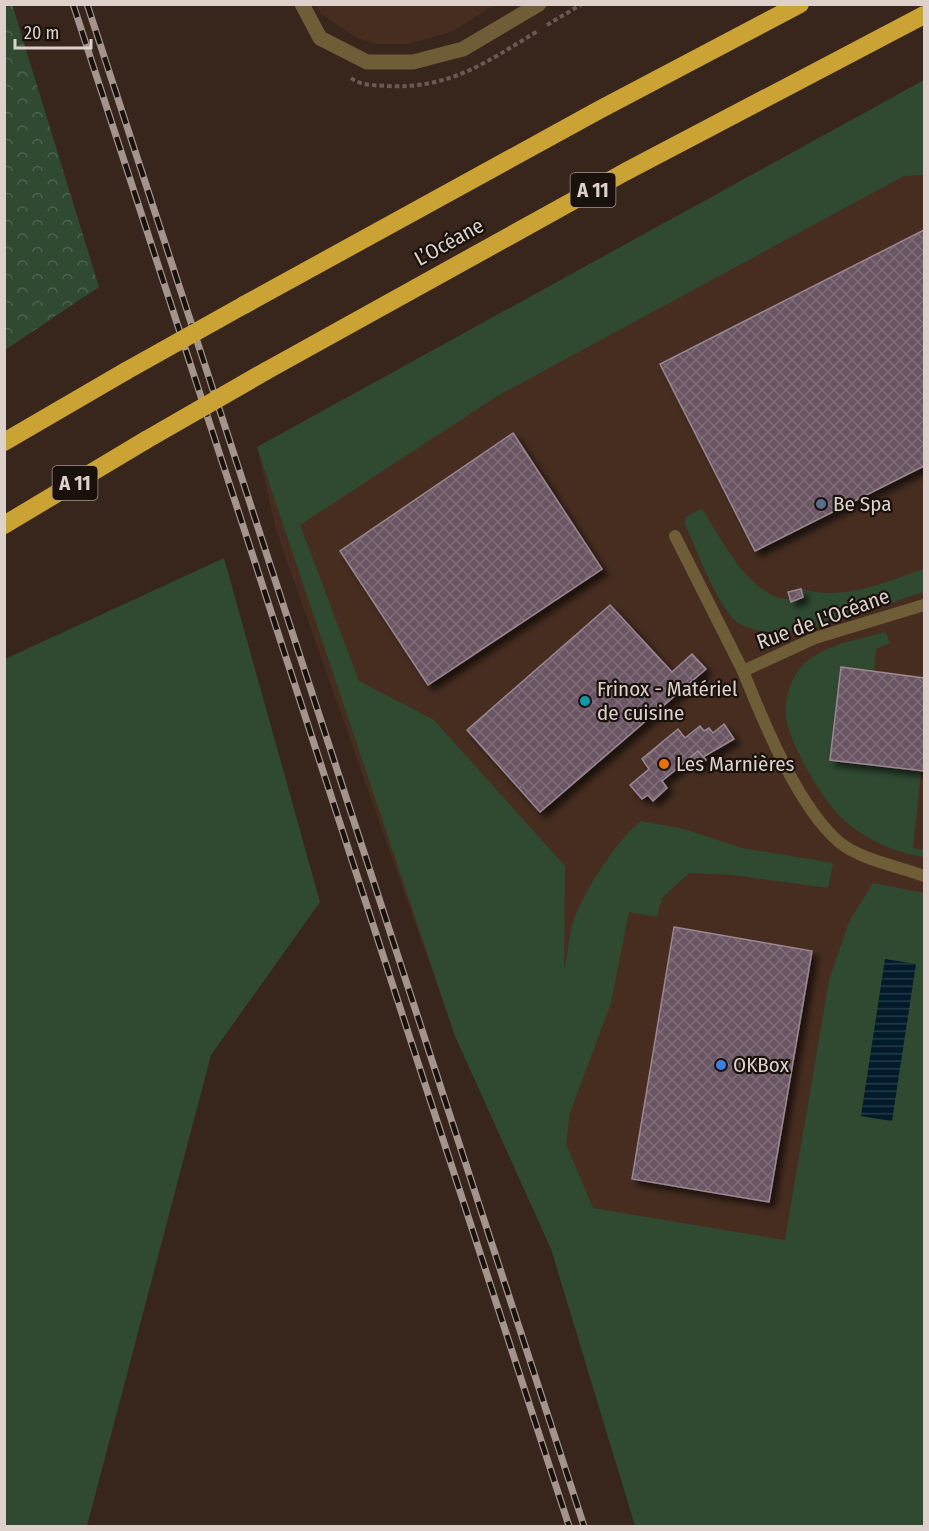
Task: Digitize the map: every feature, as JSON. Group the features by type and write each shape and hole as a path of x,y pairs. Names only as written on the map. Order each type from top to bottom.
{"highway":[{"path":"4,442 244,305 588,116 800,4"},
{"name":"L’Océane","path":"4,525 266,371 615,178 924,15"}],"street":[{"path":"302,4 320,38 367,63 413,62 463,49 538,4"}],"lane":[{"name":"Rue de L'Océane","path":"675,536 743,671 815,638 924,605"},
{"path":"743,671 783,763 816,815 840,842 865,855 924,876"}],"shaded area":[{"path":"316,5 495,5 451,32 408,44 375,44 358,38 321,14"},
{"path":"924,80 924,1526 551,1249 455,1036 276,530 257,447"}],"green space":[{"path":"12,4 99,287 5,350 4,5"},
{"path":"924,80 924,175 904,176 499,395 300,525 359,681 434,720 565,866 564,969 572,925 585,895 612,852 641,821 684,829 742,848 833,863 828,888 732,875 689,873 662,898 657,917 629,912 611,1003 570,1113 566,1144 593,1208 785,1240 829,980 849,922 873,883 924,893 924,1526 635,1526 551,1249 455,1036 257,447","holes":["885,960 892,1121 861,1116"]},
{"path":"702,508 743,570 756,584 771,594 786,599 803,597 801,589 817,592 848,592 878,585 924,569 924,592 857,615 806,629 781,632 759,631 740,624 724,607 716,593 685,524 686,517"},
{"path":"224,558 320,902 211,1055 87,1526 5,1526 5,659"},
{"path":"886,632 890,643 876,649 874,672 841,668 830,760 921,771 913,848 924,850 924,857 877,842 855,829 836,812 806,768 793,741 786,718 786,704 796,674 813,656 854,640"}],"water":[{"path":"885,959 916,964 892,1121 861,1116"}],"building":[{"path":"924,230 924,466 755,551 660,364"},
{"path":"513,433 602,569 428,685 340,551"},
{"path":"801,589 803,597 791,602 788,592"},
{"name":"Frinox - Matériel de cuisine","path":"610,605 672,672 692,654 706,669 540,812 467,730"},
{"path":"841,667 924,678 924,771 830,760"},
{"name":"Les Marnières","path":"724,724 734,739 703,757 698,751 662,781 667,788 653,801 648,795 642,799 630,785 649,769 642,759 678,729 685,738 700,726 704,731 709,728 713,733"},
{"path":"698,751 706,760 695,768 688,760"},
{"name":"OKBox","path":"674,927 812,951 769,1202 632,1179"}],"railway":[{"path":"73,4 569,1526"},
{"path":"87,4 584,1526"}],"place":[{"name":"Be Spa","path":"821,504"},
{"name":"Frinox - Matériel de cuisine","path":"585,701"},
{"name":"Les Marnières","path":"664,764"},
{"name":"OKBox","path":"721,1065"}]}
